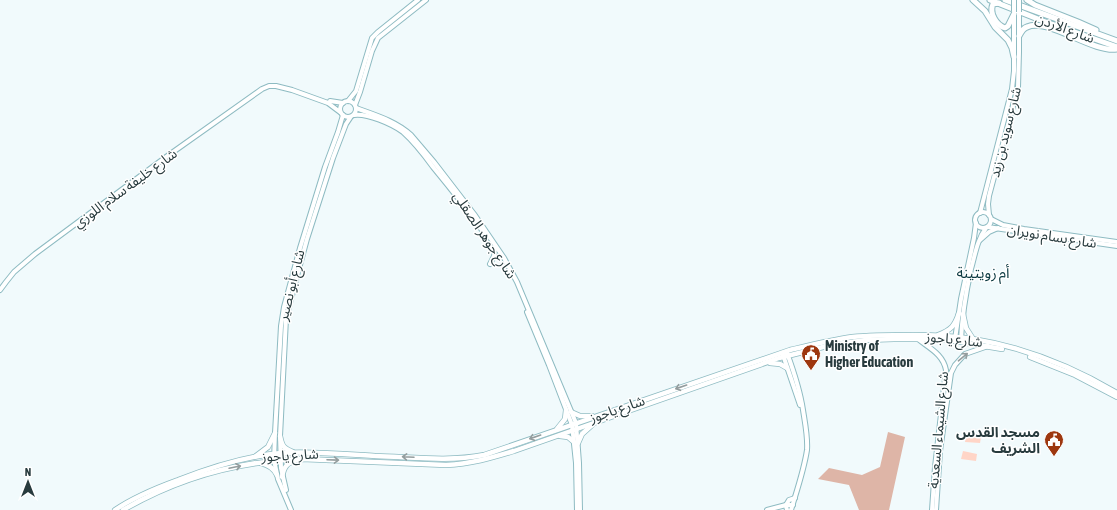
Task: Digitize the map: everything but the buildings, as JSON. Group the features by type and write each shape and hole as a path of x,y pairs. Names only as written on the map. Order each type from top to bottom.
{"highway":[{"path":"973,0 985,12 994,27 1008,40 1014,57"},
{"name":"شارع الأردن","path":"990,0 1117,48"},
{"name":"شارع الأردن","path":"1005,0 1116,40"},
{"path":"1027,0 1035,5 1091,27 1116,40"},
{"path":"999,3 993,4 992,10 996,20 1002,27 1008,26 1016,12"},
{"path":"1019,36 1026,27 1040,25 1109,49 1117,48"}],"main road":[{"path":"418,0 372,38 356,91 340,108 341,114 352,116 356,113 356,106 377,40 387,30 426,0"},
{"name":"شارع سويد بن زيد","path":"990,217 988,204 989,196 1018,87 1019,36 1014,0"},
{"name":"شارع سويد بن زيد","path":"980,213 1014,78 1016,12 1019,0"},
{"name":"شارع خليفة سلام اللوزي","path":"0,290 14,272 35,254 264,86 268,84 276,84 331,102 345,102"},
{"name":"شارع خليفة سلام اللوزي","path":"255,93 267,87 281,87 306,94 328,103 341,114"},
{"path":"345,102 352,102 356,106"},
{"name":"شارع جوهر الصقلي","path":"356,106 392,122 408,132 438,167 504,258 517,282 574,424"},
{"name":"شارع أبو نصير","path":"279,476 274,460 274,454 281,326 284,308 304,233 338,132 341,114"},
{"name":"شارع جوهر الصقلي","path":"352,116 362,115 371,117 395,127 405,134 461,201 495,249 516,285 569,411"},
{"name":"شارع أبو نصير","path":"279,476 285,326 288,311 319,201 341,137 352,116"},
{"path":"936,336 953,326 961,313 978,241 991,223 990,217 985,212 976,216 974,238 963,289 961,313 958,339"},
{"name":"شارع بسام نويران","path":"990,217 1003,225 1117,242"},
{"path":"976,223 981,228 987,228"},
{"name":"شارع بسام نويران","path":"987,228 999,228 1117,246"},
{"path":"978,241 989,232 999,228"},
{"path":"490,264 495,249"},
{"path":"961,313 966,328 973,339"},
{"name":"شارع ياجوز","path":"115,510 133,499 186,476 227,463 253,457 280,453 294,453 462,459 490,453 820,343 860,337 887,335 936,336 958,339 1014,352 1049,364 1081,378 1117,397"},
{"name":"شارع الشيماء السعدية","path":"917,339 940,356 945,366 946,373 932,510"},
{"name":"شارع ياجوز","path":"123,510 188,480 223,469 256,462 302,459 446,465 462,464 492,458 768,363 785,354 844,343 883,340 973,339 1014,349 1052,361 1096,380 1117,393"},
{"name":"شارع الشيماء السعدية","path":"937,468 951,373 955,365 965,354 988,346"},
{"path":"785,354 787,368 803,411"},
{"path":"767,510 792,507 807,449 802,400 795,376 785,354"},
{"path":"768,363 780,364 787,368"},
{"path":"946,373 951,373"},
{"path":"556,430 566,419 569,411 580,416 601,415"},
{"path":"576,443 582,434 596,422"},
{"path":"574,424 579,510"},
{"path":"253,457 268,447 275,433"},
{"path":"280,436 284,447 294,453"},
{"path":"554,437 566,437 576,443"},
{"path":"279,476 288,464 302,459"},
{"path":"256,462 263,463 275,470 279,476 291,510"},
{"path":"936,478 936,510"},
{"path":"786,507 791,499 795,498"}],"shaded area":[{"path":"888,432 905,437 889,510 859,510 849,485 818,479 829,468 862,475 880,467"},
{"path":"966,435 981,437 980,443 965,442"},
{"path":"963,451 977,454 976,461 961,459"}],"place":[{"name":"Ministry of Higher Education","path":"811,371"},
{"name":"مسجد القدس الشريف","path":"1054,457"}],"district":[{"name":"أم زويتينة","path":"983,272"}]}
